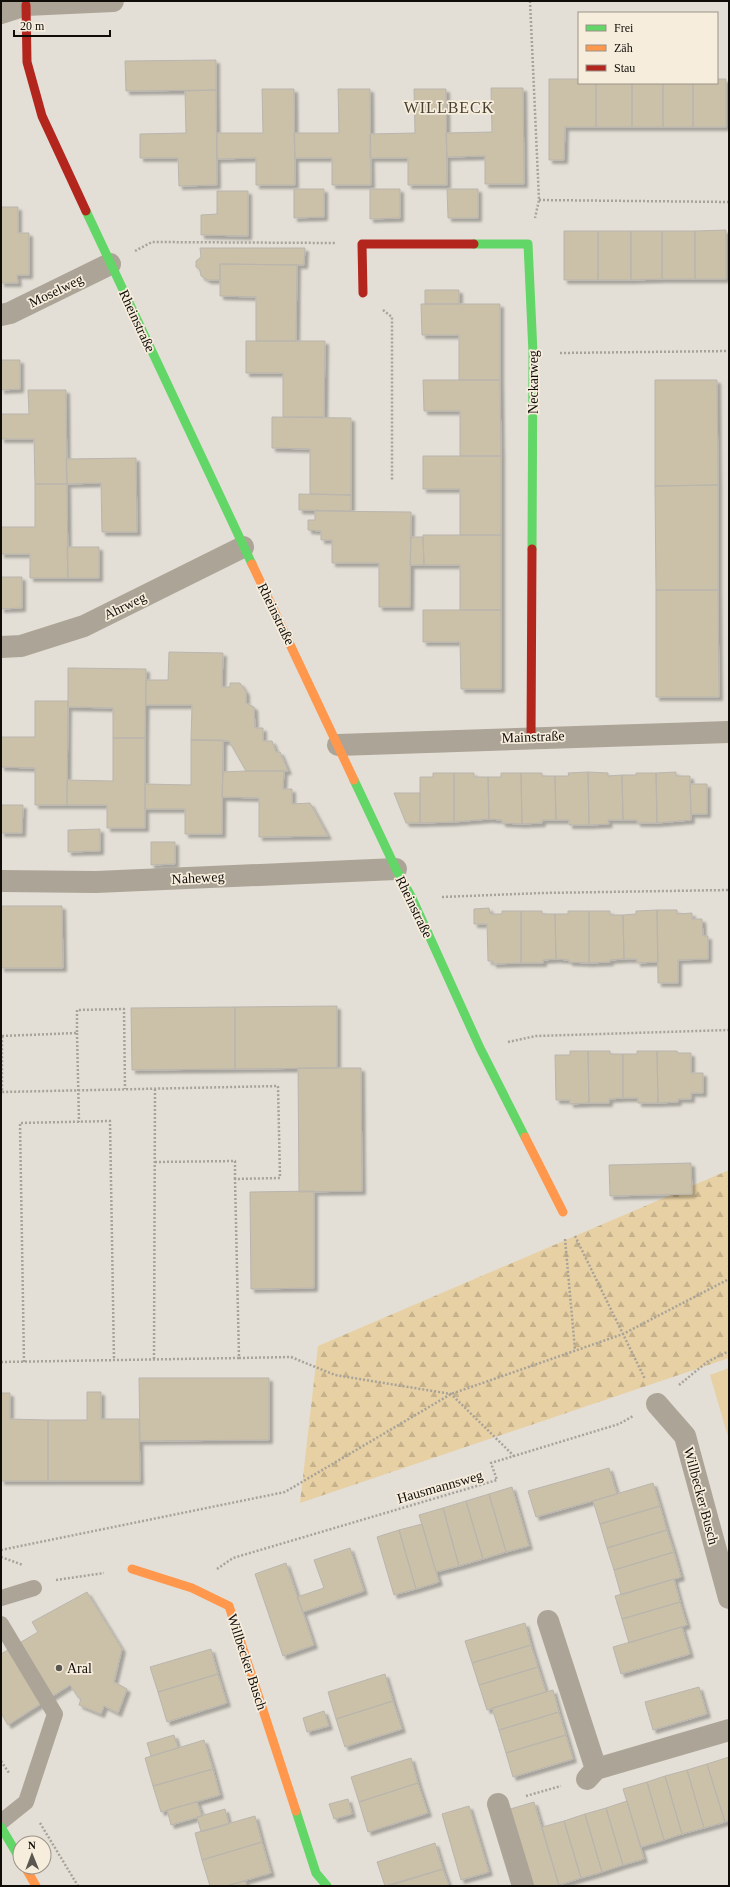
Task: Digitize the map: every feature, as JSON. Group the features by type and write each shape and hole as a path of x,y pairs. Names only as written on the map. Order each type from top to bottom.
{"street":[{"path":"1,13 22,3 113,1"},
{"name":"Rheinstraße","path":"22,3 27,62 42,116 110,264 396,869 412,898 480,1048 563,1212"},
{"path":"363,293 362,244 528,244"},
{"name":"Neckarweg","path":"528,244 533,353 531,737"},
{"name":"Moselweg","path":"1,315 10,313 110,264"},
{"name":"Ahrweg","path":"1,647 21,646 84,626 244,547"},
{"name":"Mainstraße","path":"338,745 531,737 729,732"},
{"name":"Naheweg","path":"1,880 96,882 396,869"},
{"name":"Willbecker Busch","path":"656,1404 685,1436 729,1598"},
{"name":"Willbecker Busch","path":"132,1569 192,1588 229,1606 316,1873 327,1886"},
{"path":"548,1621 591,1774 729,1730"},
{"path":"498,1804 523,1886"},
{"path":"1,1827 12,1846"},
{"path":"30,1875 36,1886"}],"lane":[{"path":"1,1598 34,1588"},
{"path":"1,1624 55,1714 26,1802 1,1822"}],"path":[{"path":"528,244 539,200 530,1"},
{"path":"539,200 729,202"},
{"path":"110,264 152,242 290,241 362,244"},
{"path":"363,293 392,317 392,481"},
{"path":"533,353 729,352"},
{"path":"412,898 542,893 729,890"},
{"path":"79,1122 77,1090 77,1010 124,1009 125,1089"},
{"path":"480,1048 536,1036 729,1030"},
{"path":"77,1033 2,1036 2,1092 278,1086 280,1178 235,1179"},
{"path":"154,1359 156,1088"},
{"path":"24,1362 20,1123 110,1121 114,1360"},
{"path":"155,1162 235,1161 238,1358"},
{"path":"563,1212 656,1404"},
{"path":"563,1212 575,1350"},
{"path":"1,1550 285,1492 451,1394 623,1334 729,1279"},
{"name":"Hausmannsweg","path":"192,1588 233,1558 498,1480 492,1463 619,1424 656,1404 707,1362 729,1351"},
{"path":"1,1362 291,1357 335,1375 451,1394 514,1456"},
{"path":"34,1588 49,1581 132,1569"},
{"path":"498,1804 591,1774"}],"green space":[{"path":"729,1170 729,1358 300,1503 318,1346"},
{"path":"729,1368 729,1440 710,1375"}],"building":[{"path":"216,60 216,90 126,91 125,61"},
{"path":"549,79 578,79 578,84 596,84 596,127 565,127 564,160 549,160"},
{"path":"718,79 726,79 726,127 693,127 693,84 718,84"},
{"path":"596,84 632,84 632,127 596,127"},
{"path":"632,84 663,84 663,127 632,127"},
{"path":"663,84 693,84 693,127 663,127"},
{"path":"491,88 523,88 524,184 485,184 485,156 447,157 446,133 492,132"},
{"path":"262,89 294,89 295,185 256,185 256,158 217,159 217,133 263,133"},
{"path":"338,89 370,89 371,185 332,185 332,158 295,158 294,133 339,133"},
{"path":"414,89 446,89 447,185 408,185 408,158 370,158 370,134 415,133"},
{"path":"216,90 217,185 179,186 178,158 140,158 140,134 186,133 185,91"},
{"path":"294,189 324,189 324,217 294,218"},
{"path":"370,189 400,189 400,218 370,219"},
{"path":"447,189 478,189 478,218 448,218"},
{"path":"217,191 248,191 248,236 201,235 201,215 217,214"},
{"path":"1,207 18,207 18,233 29,233 29,275 17,275 18,283 1,283"},
{"path":"726,230 726,279 695,279 695,231"},
{"path":"564,231 598,231 598,280 564,280"},
{"path":"598,231 631,231 631,280 598,280"},
{"path":"631,231 662,231 662,279 631,280"},
{"path":"662,231 695,231 695,279 662,279"},
{"path":"200,248 305,248 304,265 220,264 220,280 208,280 201,276 200,270 196,267 196,261 201,257"},
{"path":"220,264 297,265 296,341 256,341 256,297 220,296"},
{"path":"425,290 459,290 459,304 425,304"},
{"path":"421,304 500,304 500,380 459,380 459,335 422,335"},
{"path":"246,341 325,341 324,417 283,417 283,373 246,373"},
{"path":"1,360 20,360 20,389 1,390"},
{"path":"423,380 500,380 501,456 460,456 460,411 424,411"},
{"path":"655,380 717,380 718,485 655,486"},
{"path":"28,390 66,390 67,484 35,484 34,439 1,439 1,414 29,414"},
{"path":"272,417 351,418 351,495 310,494 310,449 272,448"},
{"path":"423,456 501,456 501,535 460,535 460,489 423,489"},
{"path":"136,458 137,532 102,532 101,483 67,484 66,459"},
{"path":"35,484 67,484 68,578 30,578 30,554 1,554 1,527 35,527"},
{"path":"718,485 718,590 656,590 655,486"},
{"path":"299,494 351,495 351,511 299,510"},
{"path":"315,511 411,512 410,607 379,607 379,563 332,563 332,540 321,540 321,531 308,530 308,520 315,520"},
{"path":"423,535 501,535 501,610 460,610 460,565 424,565"},
{"path":"411,537 423,537 424,565 410,565"},
{"path":"67,547 99,547 99,578 68,578"},
{"path":"1,577 22,577 22,608 1,609"},
{"path":"656,590 718,590 719,697 656,697"},
{"path":"423,610 501,610 501,689 461,689 460,642 423,642"},
{"path":"169,652 223,653 222,687 230,687 230,683 240,683 246,692 246,703 254,707 255,728 263,728 263,741 272,741 276,752 280,752 288,771 246,771 229,741 191,740 192,705 146,705 146,680 168,680"},
{"path":"68,668 146,669 145,738 113,738 113,708 68,707"},
{"path":"35,701 68,701 67,805 35,805 35,768 1,767 1,737 35,737"},
{"path":"113,738 145,738 145,828 107,828 107,805 67,805 67,780 113,781"},
{"path":"191,740 223,740 222,834 185,834 185,809 145,809 145,784 191,785"},
{"path":"284,771 283,789 292,789 292,804 310,803 328,836 259,837 259,798 222,797 223,772"},
{"path":"588,772 608,773 608,776 622,775 623,820 608,820 609,824 589,825"},
{"path":"588,772 589,825 569,825 569,820 556,820 555,776 569,776 568,773"},
{"path":"676,772 676,776 690,776 691,820 657,823 656,773"},
{"path":"433,773 454,773 454,822 420,823 420,777 433,777"},
{"path":"454,773 474,773 474,777 488,777 489,819 454,822"},
{"path":"501,773 521,773 522,824 502,823 502,820 489,819 488,777 501,777"},
{"path":"521,773 542,773 542,776 555,776 556,820 542,820 542,823 522,824"},
{"path":"636,773 656,773 657,823 637,823 637,820 623,820 622,775 636,775"},
{"path":"690,784 707,784 707,814 691,814"},
{"path":"394,793 420,793 420,823 406,823"},
{"path":"1,805 23,805 22,833 1,833"},
{"path":"100,829 100,851 68,852 68,830"},
{"path":"151,842 175,842 175,864 151,865"},
{"path":"1,906 62,906 63,968 1,968"},
{"path":"489,908 490,914 502,914 502,911 521,911 521,963 493,964 493,961 488,961 487,924 474,924 474,909"},
{"path":"657,910 658,962 637,963 637,959 624,959 623,915 636,914 636,911"},
{"path":"657,910 677,910 677,914 692,913 692,919 702,919 703,936 708,936 708,959 678,960 678,983 658,983"},
{"path":"521,911 542,911 542,914 555,914 556,959 543,960 543,963 521,963"},
{"path":"568,911 589,911 589,963 569,962 569,960 556,959 555,914 568,914"},
{"path":"589,911 610,911 610,915 623,915 624,959 610,960 610,962 589,963"},
{"path":"337,1006 337,1068 235,1069 235,1007"},
{"path":"235,1007 235,1069 132,1070 131,1008"},
{"path":"570,1051 588,1051 589,1103 570,1104 570,1100 556,1100 555,1055 570,1055"},
{"path":"588,1051 610,1051 610,1054 623,1054 623,1098 609,1099 609,1103 589,1103"},
{"path":"637,1051 657,1051 658,1103 638,1103 638,1098 623,1098 623,1054 637,1054"},
{"path":"657,1051 691,1053 691,1073 703,1073 703,1093 691,1093 691,1099 678,1099 678,1102 658,1103"},
{"path":"298,1068 361,1068 362,1191 299,1192"},
{"path":"691,1163 692,1194 610,1196 609,1165"},
{"path":"314,1191 314,1288 251,1289 250,1192"},
{"path":"139,1378 269,1378 269,1440 140,1441"},
{"path":"87,1392 101,1392 101,1419 139,1419 140,1481 48,1481 48,1420 87,1420"},
{"path":"1,1393 10,1393 10,1419 48,1420 48,1481 1,1481"},
{"path":"609,1468 617,1494 536,1517 528,1491"},
{"path":"653,1483 660,1506 600,1524 593,1501"},
{"path":"512,1487 529,1546 506,1552 489,1494"},
{"path":"489,1494 506,1552 483,1559 466,1501"},
{"path":"466,1501 483,1559 459,1566 443,1508"},
{"path":"660,1506 667,1530 607,1548 600,1524"},
{"path":"443,1508 459,1566 436,1572 419,1515"},
{"path":"422,1524 439,1582 416,1589 399,1530"},
{"path":"399,1530 416,1589 394,1595 377,1537"},
{"path":"667,1530 674,1552 614,1570 607,1548"},
{"path":"350,1548 364,1591 303,1612 297,1597 324,1588 314,1560"},
{"path":"674,1552 681,1577 621,1595 614,1570"},
{"path":"286,1563 314,1645 283,1656 255,1574"},
{"path":"674,1579 680,1602 622,1619 615,1596"},
{"name":"Aral","path":"87,1592 122,1649 114,1682 127,1689 118,1713 104,1706 101,1714 79,1705 81,1699 70,1685 8,1725 1,1713 1,1654 38,1632 32,1622"},
{"path":"680,1602 687,1625 629,1643 622,1619"},
{"path":"525,1623 531,1645 472,1663 465,1641"},
{"path":"682,1627 690,1654 621,1674 613,1647"},
{"path":"531,1645 538,1667 479,1685 472,1663"},
{"path":"211,1649 218,1674 158,1692 150,1667"},
{"path":"538,1667 546,1692 487,1710 479,1685"},
{"path":"218,1674 227,1703 167,1722 158,1692"},
{"path":"385,1674 393,1701 336,1719 328,1692"},
{"path":"699,1687 707,1714 653,1730 645,1702"},
{"path":"553,1690 559,1712 499,1730 492,1708"},
{"path":"393,1701 402,1729 345,1747 336,1719"},
{"path":"324,1711 329,1726 307,1732 303,1718"},
{"path":"559,1712 566,1735 506,1753 499,1730"},
{"path":"174,1735 178,1748 151,1756 147,1743"},
{"path":"566,1735 573,1759 513,1777 506,1753"},
{"path":"204,1740 213,1769 153,1786 145,1758"},
{"path":"729,1757 729,1820 725,1822 707,1764"},
{"path":"411,1758 418,1783 359,1802 351,1777"},
{"path":"707,1764 725,1822 704,1828 687,1770"},
{"path":"213,1769 220,1795 161,1812 153,1786"},
{"path":"687,1770 704,1828 682,1834 665,1776"},
{"path":"665,1776 682,1834 664,1840 647,1782"},
{"path":"647,1782 664,1840 641,1847 623,1789"},
{"path":"418,1783 428,1813 368,1832 359,1802"},
{"path":"348,1799 352,1814 334,1819 329,1804"},
{"path":"627,1801 644,1859 623,1865 606,1808"},
{"path":"197,1802 202,1816 171,1825 167,1810"},
{"path":"534,1802 559,1886 530,1886 507,1810"},
{"path":"469,1806 489,1872 461,1880 442,1814"},
{"path":"606,1808 623,1865 602,1872 585,1814"},
{"path":"225,1809 229,1824 201,1832 197,1817"},
{"path":"585,1814 602,1872 581,1878 564,1821"},
{"path":"255,1816 262,1842 202,1860 195,1833"},
{"path":"564,1821 581,1878 559,1885 542,1827"},
{"path":"262,1842 271,1873 226,1886 210,1886 202,1860"},
{"path":"435,1843 443,1869 385,1886 377,1862"},
{"path":"443,1869 449,1886 389,1886"},
{"path":"245,1881 247,1886 226,1886"}],"traffic: fast":[{"path":"86,211 252,564"},
{"path":"474,244 528,244 533,353 532,549"},
{"path":"354,780 396,869 412,898 480,1048 525,1137"},
{"path":"296,1811 316,1873 327,1886"},
{"path":"1,1827 12,1846"}],"traffic: slow":[{"path":"252,564 354,780"},
{"path":"525,1137 563,1212"},
{"path":"132,1569 192,1588 229,1606 296,1811"},
{"path":"30,1875 36,1886"}],"traffic: jam":[{"path":"26,5 27,62 42,116 86,211"},
{"path":"363,293 362,244 474,244"},
{"path":"531,737 532,549"}],"place":[{"name":"Aral","path":"59,1668"}],"district":[{"name":"WILLBECK","path":"449,107"}]}
